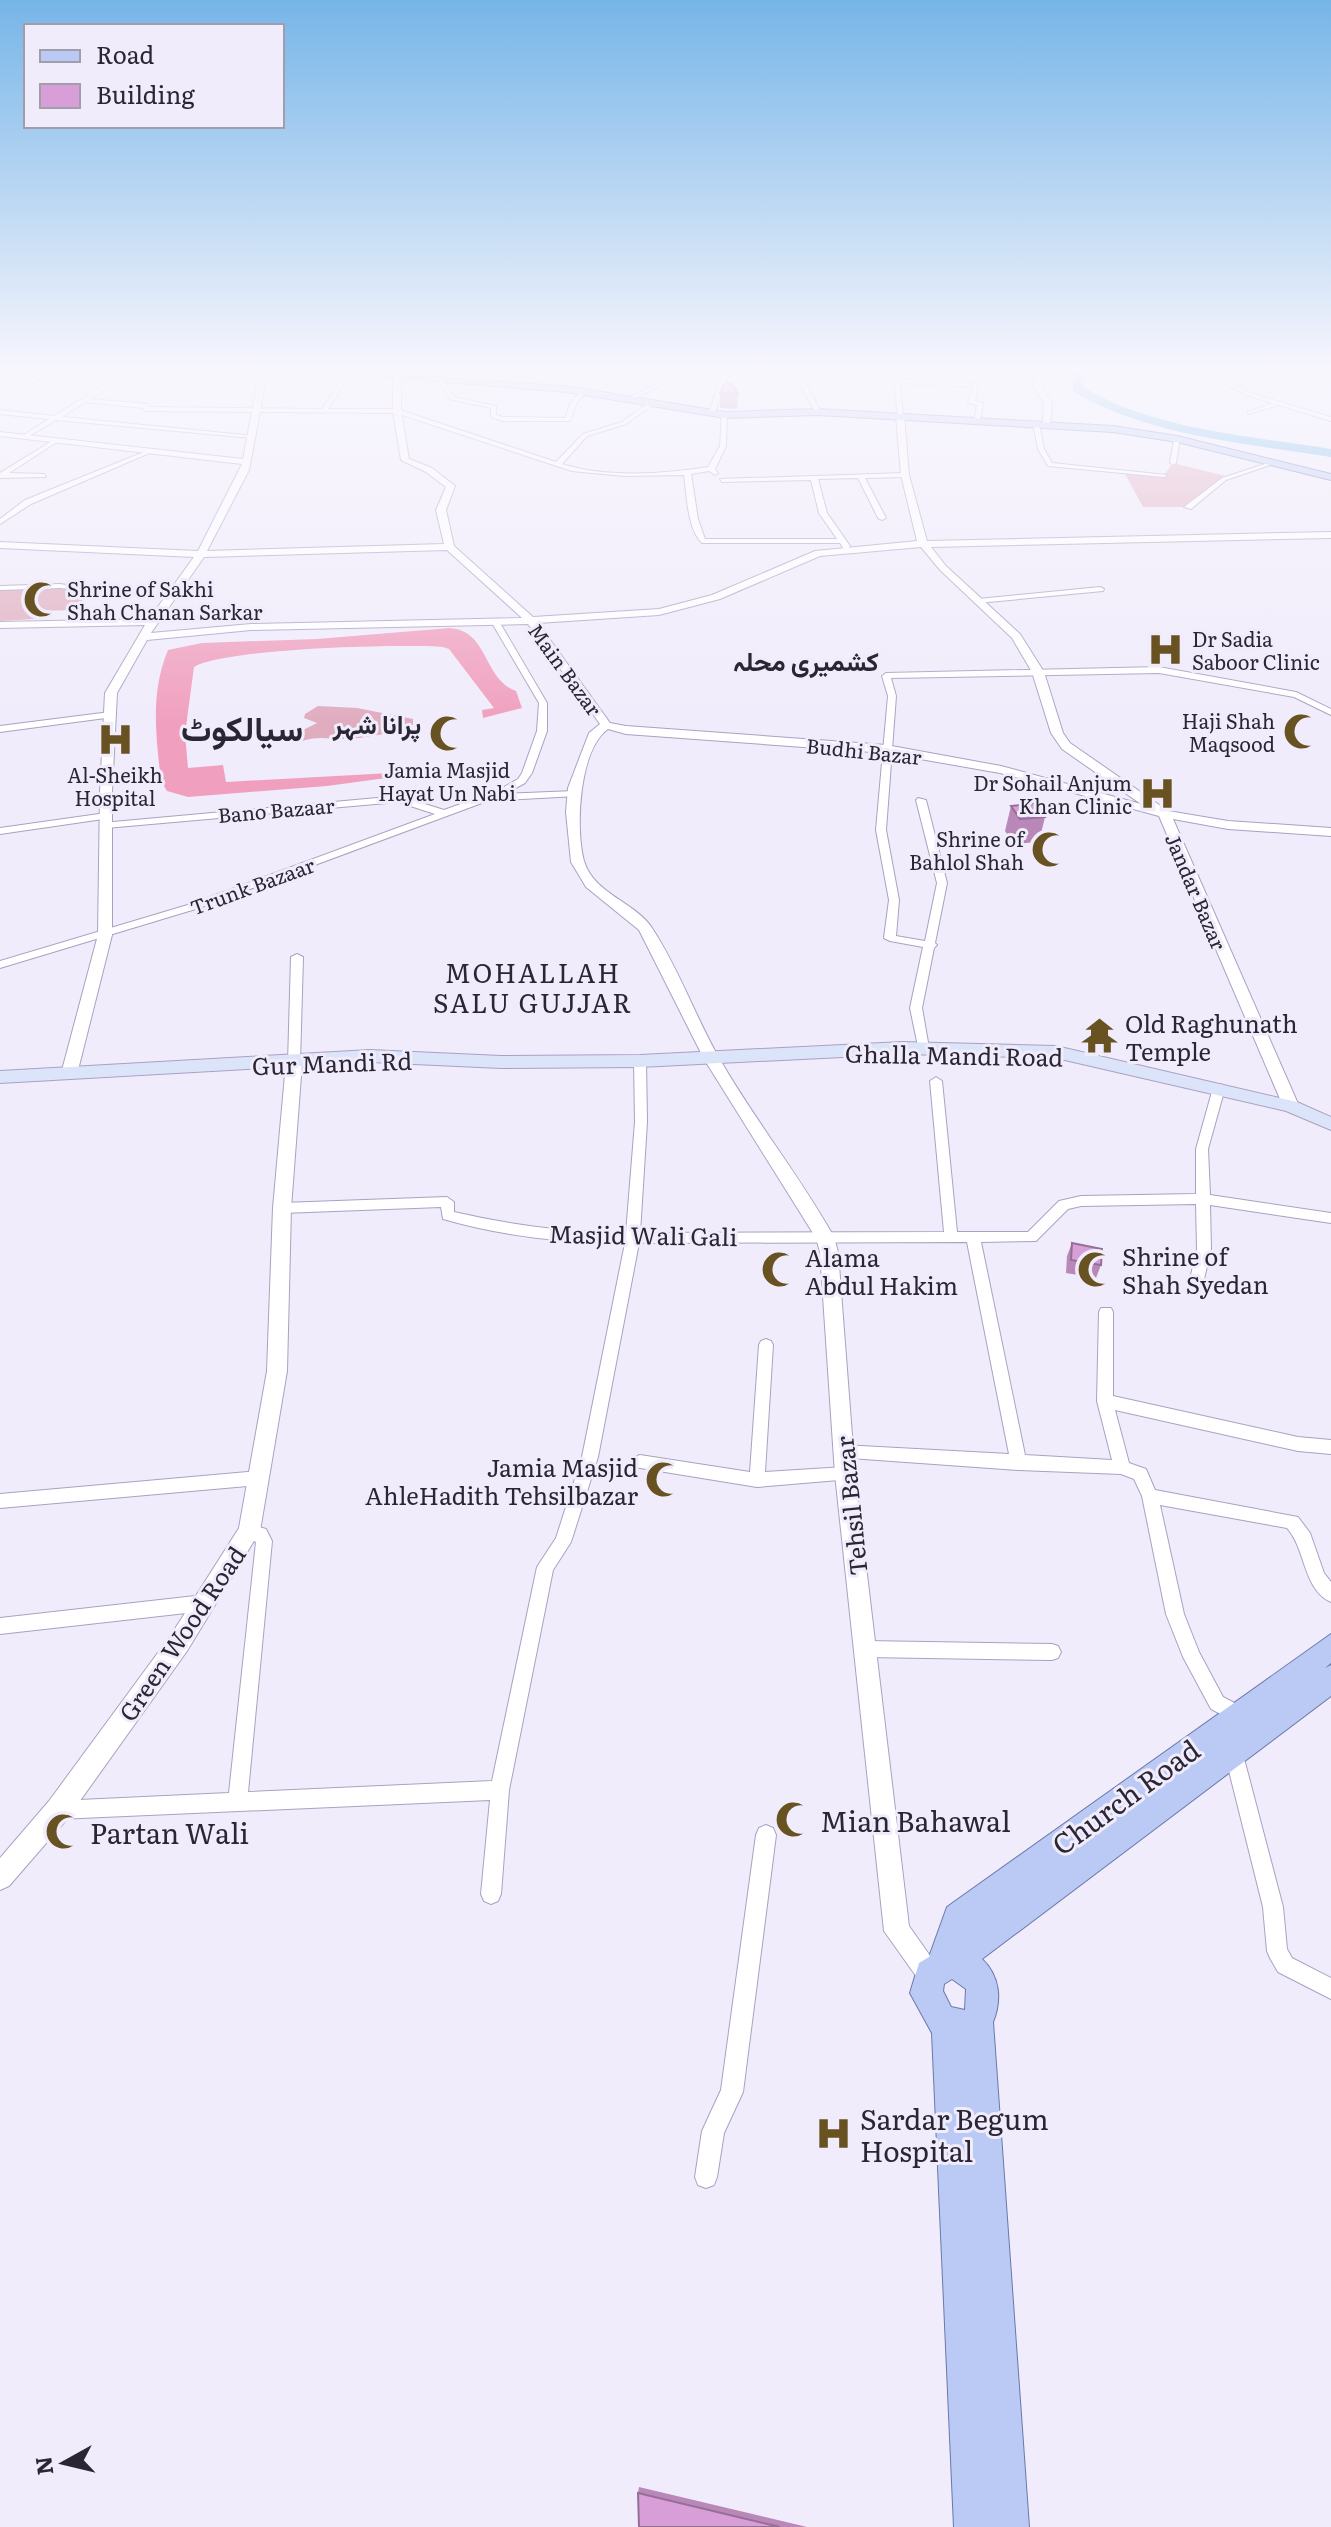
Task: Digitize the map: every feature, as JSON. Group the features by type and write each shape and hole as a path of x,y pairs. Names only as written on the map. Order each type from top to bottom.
{"main road":[{"name":"Ghalla Mandi Road","path":"712,1059 923,1048 1056,1052 1291,1106 1331,1124"},
{"name":"Gur Mandi Rd","path":"0,1077 294,1063 370,1056 501,1062 712,1059"},
{"name":"Church Road","path":"942,1966 958,1918 1331,1647"},
{"name":"Church Road","path":"942,1966 1331,1679"},
{"path":"942,1966 970,1968 983,1985 985,2005 962,2023 929,2002 926,1993 942,1966"},
{"path":"962,2023 974,2527"},
{"path":"962,2023 1009,2527"}],"street":[{"path":"0,522 28,502 64,487"},
{"path":"69,1074 105,935 111,693 152,622 201,554 234,487"},
{"path":"0,545 201,554 449,547 450,531 439,510 440,500 450,487"},
{"path":"689,487 694,519 702,541 845,545 1331,535"},
{"path":"817,487 823,513 845,545"},
{"path":"866,487 882,518"},
{"path":"908,487 922,542"},
{"path":"1188,507 1214,487"},
{"name":"Jandar Bazar","path":"922,542 1016,636 1038,672 1057,733 1066,746 1164,814 1291,1106"},
{"path":"146,637 323,624 496,623 659,612 716,597 802,559 845,545"},
{"name":"Main Bazar","path":"449,547 530,620 606,725 595,733 574,794 572,812 578,862 591,884 645,928 712,1059"},
{"path":"0,588 60,586 89,589"},
{"path":"978,601 1100,589"},
{"path":"0,625 152,622"},
{"path":"496,623 543,703 542,731 527,773 522,781 500,793 503,797 574,794"},
{"path":"931,945 890,938 894,900 881,830 892,696 886,676 1159,670 1296,695 1331,712"},
{"path":"0,729 110,715"},
{"name":"Budhi Bazar","path":"606,725 626,730 886,749 1001,770 1164,814 1228,825 1331,832"},
{"name":"Trunk Bazaar","path":"0,965 195,906 500,793"},
{"name":"Bano Bazaar","path":"0,831 106,820 399,799 442,813"},
{"path":"921,800 942,883 916,1008 923,1048"},
{"path":"294,1063 297,957"},
{"name":"Tehsil Bazar","path":"712,1059 825,1237 829,1252 842,1452 897,1931 942,1966"},
{"path":"491,1894 500,1790 545,1567 563,1542 590,1457 633,1237 641,1122 640,1061"},
{"name":"Green Wood Road","path":"0,1877 58,1810 179,1643 249,1531 277,1371 282,1208 294,1063"},
{"path":"936,1081 951,1237"},
{"path":"1197,1279 1204,1249 1202,1149 1219,1088"},
{"name":"Masjid Wali Gali","path":"282,1208 447,1202 448,1215 493,1226 577,1238 1031,1237 1064,1205 1081,1201 1201,1199 1331,1218"},
{"path":"973,1236 1019,1463"},
{"path":"1106,1312 1105,1401 1122,1467"},
{"path":"757,1480 766,1345"},
{"path":"1105,1401 1298,1444 1331,1447"},
{"path":"842,1452 1122,1467 1140,1474 1150,1496 1164,1571 1192,1657 1217,1703 1238,1714"},
{"path":"640,1462 757,1480 845,1474"},
{"path":"0,1501 258,1478"},
{"path":"1150,1496 1292,1522 1304,1537 1313,1572 1331,1594"},
{"path":"238,1801 264,1541 260,1534 249,1531"},
{"path":"0,1626 204,1603"},
{"path":"866,1649 1052,1652"},
{"path":"1233,1751 1273,1907 1277,1951 1285,1965 1331,1989"},
{"path":"58,1810 500,1790"},
{"path":"706,2177 713,2131 732,2092 766,1835"}],"shaded area":[{"path":"1132,487 1216,487 1188,507 1143,507"},
{"name":"Shrine of Sakhi Shah Chanan Sarkar","path":"60,586 89,589 76,610 37,611 35,619 0,621 0,588"},
{"path":"450,628 472,637 497,677 516,691 522,708 483,718 482,710 494,708 449,649 443,647 355,647 276,652 241,655 194,667 185,734 188,768 223,765 226,782 445,770 327,786 188,797 167,791 161,781 156,731 157,698 168,650 202,643 317,639"},
{"path":"318,706 357,708 413,719 413,725 362,738 302,741 303,730 317,723 304,718 305,714"}],"building":[{"path":"1036,803 1045,817 1020,819 1011,806"},
{"path":"1072,1243 1102,1249 1101,1265 1071,1260"},
{"path":"638,2493 780,2527 639,2527"}],"place":[{"name":"Shrine of Sakhi Shah Chanan Sarkar","path":"41,600"},
{"name":"Dr Sadia Saboor Clinic","path":"1166,650"},
{"name":"Haji Shah Maqsood","path":"1301,732"},
{"name":"Jamia Masjid Hayat Un Nabi","path":"447,734"},
{"name":"Al-Sheikh Hospital","path":"115,739"},
{"name":"Dr Sohail Anjum Khan Clinic","path":"1158,794"},
{"name":"Shrine of Bahlol Shah","path":"1050,850"},
{"name":"Old Raghunath Temple","path":"1099,1036"},
{"name":"Shrine of Shah Syedan","path":"1096,1269"},
{"name":"Alama Abdul Hakim","path":"779,1270"},
{"name":"Jamia Masjid AhleHadith Tehsilbazar","path":"664,1480"},
{"name":"Mian Bahawal","path":"794,1820"},
{"name":"Partan Wali","path":"64,1832"},
{"name":"Sardar Begum Hospital","path":"834,2134"}],"district":[{"name":"کشمیری محلہ","path":"806,659"},
{"name":"پرانا شہر","path":"377,722"},
{"name":"سیالکوٹ","path":"242,726"},
{"name":"MOHALLAH SALU GUJJAR","path":"533,986"}]}
